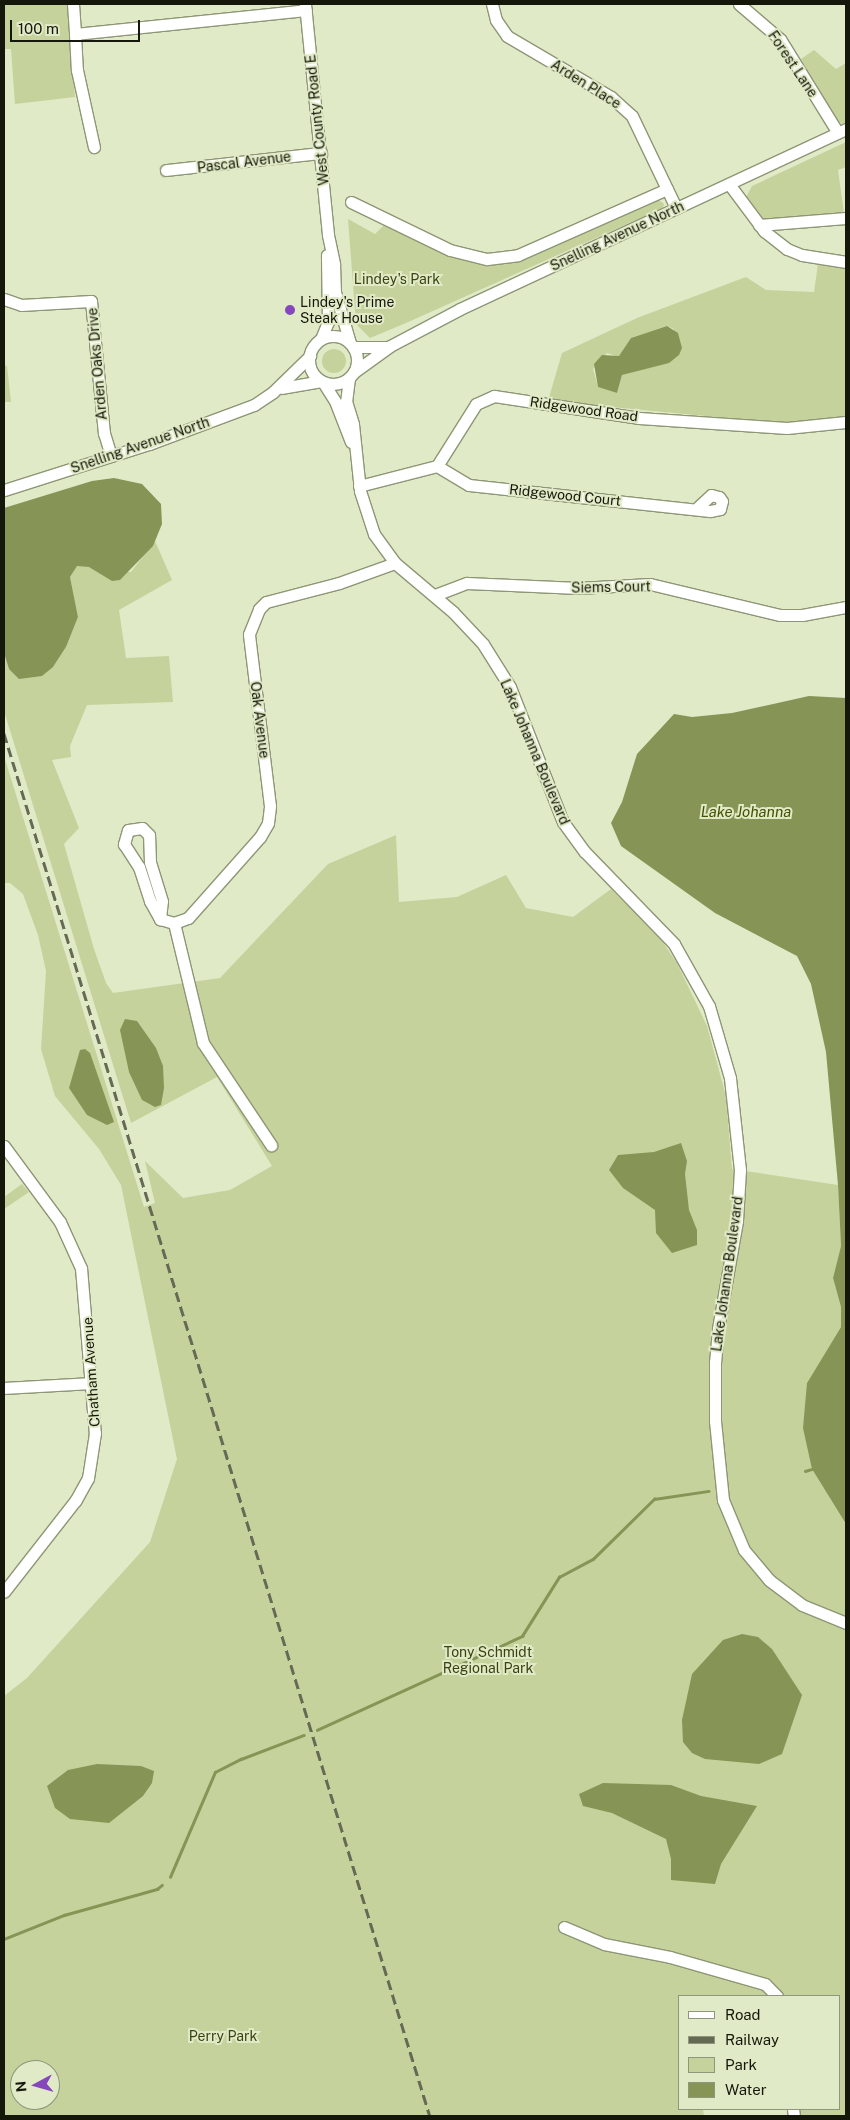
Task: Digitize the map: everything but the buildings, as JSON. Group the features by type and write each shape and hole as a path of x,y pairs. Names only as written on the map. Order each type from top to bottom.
{"street":[{"path":"73,4 78,70 94,147"},
{"name":"Arden Place","path":"492,4 496,20 507,36 625,109 638,126 676,208"},
{"name":"Forest Lane","path":"739,4 780,39 842,131"},
{"path":"75,34 305,7"},
{"name":"West County Road E","path":"305,7 328,235 334,264 334,292 352,345"},
{"name":"Snelling Avenue North","path":"352,375 390,346 460,309 842,131"},
{"name":"Pascal Avenue","path":"166,170 321,153"},
{"path":"729,184 759,225 787,249 802,255 846,262"},
{"name":"Snelling Avenue North","path":"351,202 450,250 487,259 518,255 667,189"},
{"path":"759,225 846,218"},
{"name":"West County Road E","path":"321,340 328,322 326,286 328,235"},
{"name":"Arden Oaks Drive","path":"4,298 21,304 91,301 104,433 111,456"},
{"path":"336,336 352,345 357,357 352,375 335,384 321,381 310,368 310,356 321,340 336,336"},
{"name":"Snelling Avenue North","path":"352,345 375,350 390,346"},
{"name":"Snelling Avenue North","path":"4,490 111,456 208,423 254,405 273,392 310,356"},
{"name":"Lake Johanna Boulevard","path":"352,375 346,401 354,424 354,449 359,486 374,534 395,563 435,595 469,628 496,663 510,688 557,809 572,835 674,944 709,1006 730,1078 740,1170 737,1221 718,1328 715,1362 715,1422 723,1500 744,1550 769,1580 802,1605 846,1623"},
{"name":"Snelling Avenue North","path":"273,392 296,383 321,381"},
{"name":"Lake Johanna Boulevard","path":"321,381 334,400 354,449"},
{"name":"Ridgewood Road","path":"437,466 476,404 494,396 551,407 639,418 787,428 846,422"},
{"path":"359,486 437,466"},
{"name":"Ridgewood Court","path":"437,466 469,484 698,507"},
{"name":"Oak Avenue","path":"174,923 188,918 260,837 268,823 270,806 249,634 259,610 266,602 339,583 395,563"},
{"name":"Siems Court","path":"435,595 467,583 578,588 644,584 780,614 802,615 846,607"},
{"path":"160,918 162,901 150,862 149,835 142,828 133,828 126,834 124,844 139,867 150,901 160,918 174,923 204,1043 271,1145"},
{"name":"Chatham Avenue","path":"4,1146 60,1222 76,1251 84,1286 95,1433 88,1478 75,1502 4,1592"},
{"path":"4,1388 91,1382"},
{"path":"564,1927 604,1944 670,1957 750,1979 765,1984 776,1995"}],"green space":[{"path":"4,4 67,4 75,97 15,104 11,49 4,49"},
{"path":"814,50 836,69 846,63 846,122 842,124 836,119 801,59"},
{"path":"846,142 846,167 838,170 844,213 765,220 745,199 752,186"},
{"name":"Lindey's Park","path":"659,200 664,204 663,208 370,338 356,324 348,219 375,234 384,225 462,260 482,263 517,260"},
{"path":"818,264 846,267 846,417 781,423 548,401 562,353 637,318 746,277 766,290 814,292","holes":["667,326 674,329 653,366 622,375 617,393 598,387 593,369 607,353 619,357 631,338"]},
{"path":"334,349 343,352 346,361 343,370 334,373 325,370 322,361 325,352"},
{"path":"4,365 7,366 11,402 4,402"},
{"name":"Tony Schmidt Regional Park","path":"155,541 172,580 119,610 126,658 169,656 173,702 87,705 70,746 71,757 52,760 79,828 64,844 94,949 106,983 113,993 220,978 328,864 396,835 399,902 457,897 506,875 526,908 573,917 611,889 662,941 677,963 707,1026 726,1096 732,1169 838,1185 841,1246 833,1278 841,1307 841,1327 807,1383 812,1469 846,1524 846,2116 798,2116 797,2110 840,2110 840,1995 678,1995 678,2110 703,2110 704,2116 4,2116 4,1696 27,1678 150,1542 177,1459 121,1185 99,1149 55,1096 41,1049 46,971 38,935 23,894 10,883 4,883 4,756 144,1207 155,1203 145,1161 183,1198 230,1190 272,1166 217,1077 131,1123 4,711 4,653 9,669 53,667 66,647 78,617 70,577 77,565 131,572"},
{"path":"22,1184 29,1192 4,1209 4,1197"}],"water":[{"path":"667,326 678,333 682,348 679,355 669,363 622,375 617,393 598,387 594,364 602,355 619,356 631,338"},
{"path":"114,478 142,484 161,504 162,524 153,546 120,580 112,581 89,567 77,566 70,577 78,617 66,647 53,667 42,676 19,679 9,669 4,653 4,508 92,481"},
{"name":"Lake Johanna","path":"809,696 846,698 846,1524 812,1469 803,1428 807,1383 841,1327 841,1307 833,1278 841,1246 838,1185 826,1052 811,984 797,956 715,913 621,846 611,823 622,802 637,754 674,714 692,717 732,713"},
{"path":"125,1019 137,1021 156,1048 163,1066 164,1088 161,1105 155,1107 142,1100 129,1072 120,1030"},
{"path":"85,1049 90,1053 114,1122 107,1125 87,1115 69,1088 80,1050"},
{"path":"681,1143 687,1161 685,1174 689,1210 697,1230 697,1245 672,1253 656,1233 655,1210 623,1188 609,1170 618,1155 654,1152"},
{"path":"742,1634 758,1637 772,1649 802,1695 782,1754 759,1764 705,1759 692,1753 683,1742 682,1720 692,1674 723,1640"},
{"path":"97,1764 141,1766 154,1771 152,1783 143,1796 109,1823 70,1819 55,1808 47,1786 68,1770"},
{"path":"603,1783 671,1785 701,1796 757,1806 721,1864 715,1884 671,1880 671,1859 666,1839 612,1813 583,1806 579,1794"}],"waterway":[{"path":"805,1471 812,1469"},
{"path":"317,1730 522,1636 559,1577 593,1559 654,1499 708,1491"},
{"path":"170,1877 215,1772 241,1759 304,1735"},
{"path":"4,1939 64,1915 157,1889 162,1885"}],"railway":[{"path":"4,733 430,2116"}],"place":[{"name":"Lindey's Prime Steak House","path":"290,310"}],"park label":[{"name":"Perry Park","path":"223,2036"}]}
